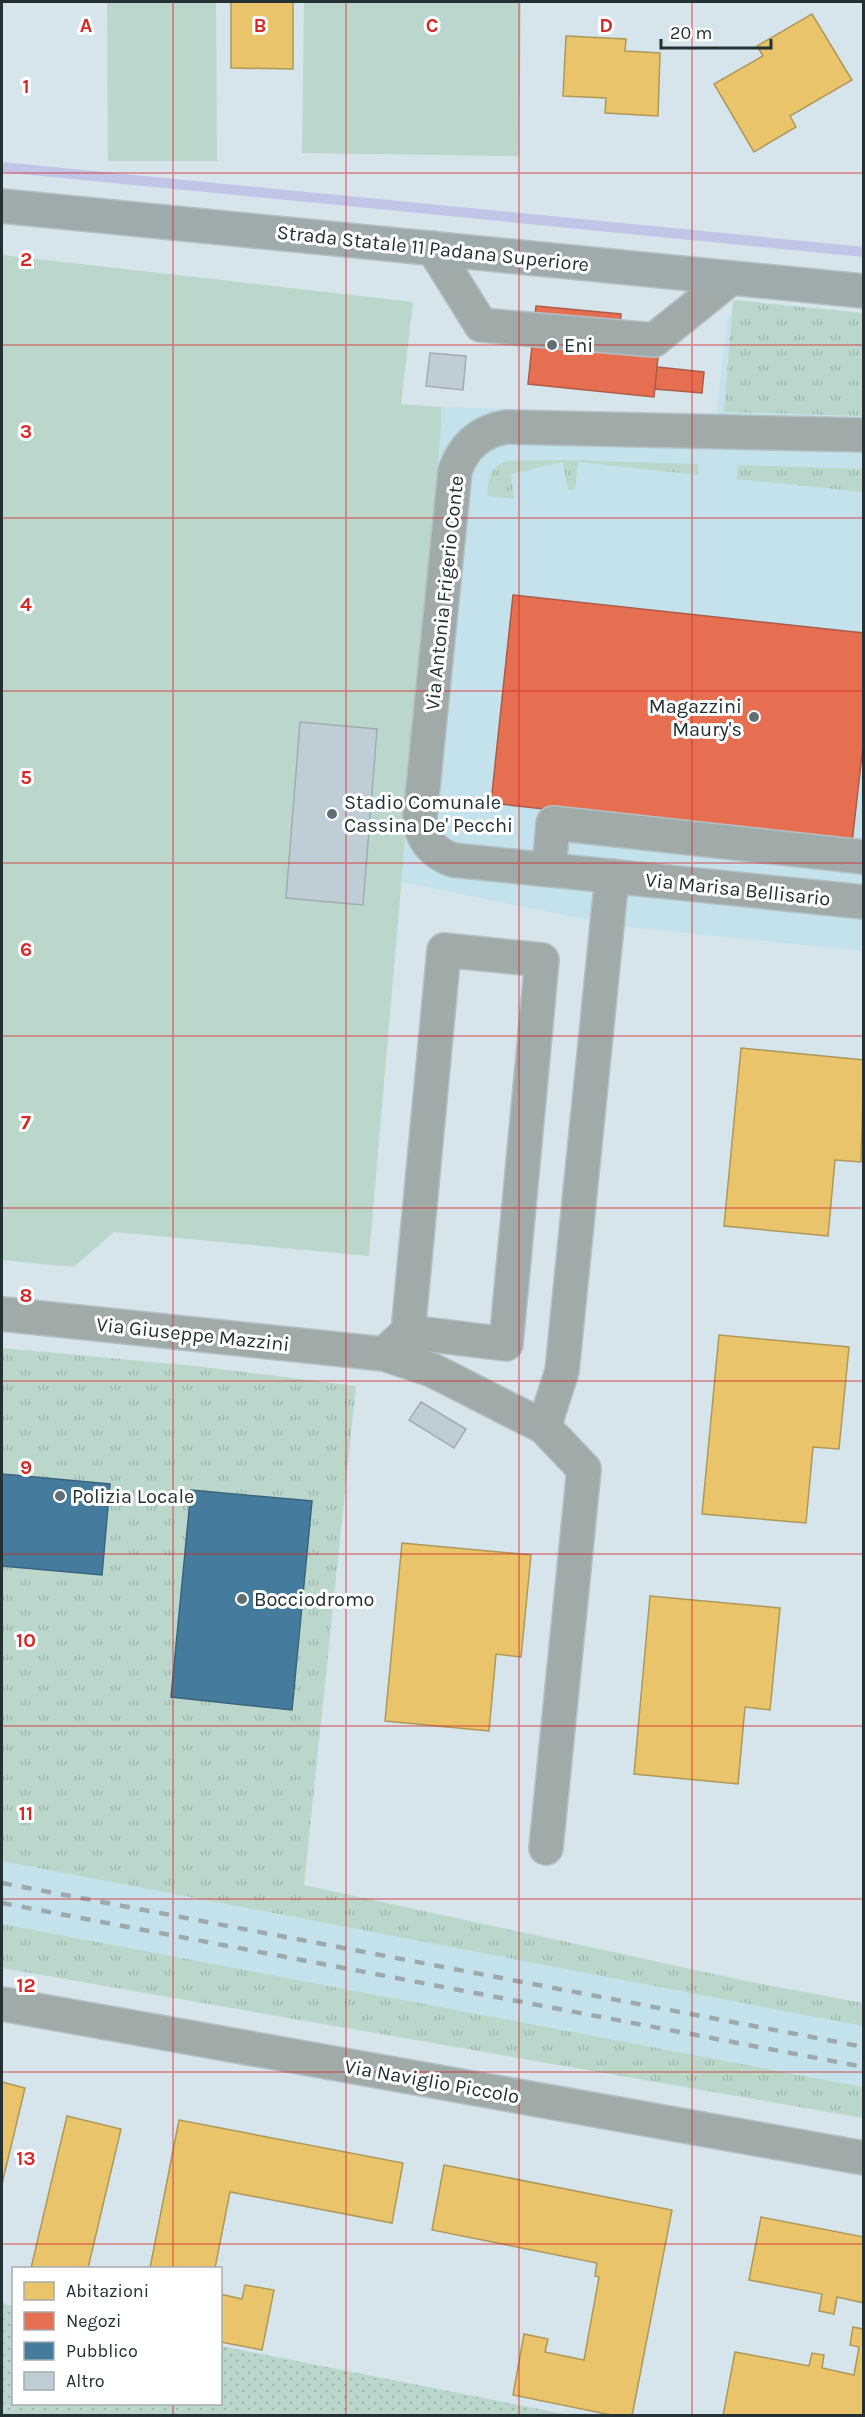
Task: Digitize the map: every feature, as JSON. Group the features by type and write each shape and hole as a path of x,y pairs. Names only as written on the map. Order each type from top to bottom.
{"main road":[{"name":"Strada Statale 11 Padana Superiore","path":"2,206 864,291"}],"street":[{"path":"433,248 481,325 654,340 731,278"},
{"name":"Via Antonia Frigerio Conte","path":"612,876 448,858 431,846 424,836 420,823 455,471 466,449 483,434 506,427 864,435"},
{"path":"549,870 553,823 864,856"},
{"path":"544,1427 562,1371 612,876"},
{"name":"Via Marisa Bellisario","path":"612,876 864,902"},
{"path":"384,1354 408,1332 444,950 542,960 506,1344 408,1332"},
{"name":"Via Giuseppe Mazzini","path":"2,1314 384,1354 432,1370 544,1427 584,1469 546,1848"},
{"name":"Via Naviglio Piccolo","path":"2,2004 864,2158"}],"shaded area":[{"path":"728,316 863,330 863,951 618,926 402,882 441,407 716,415"},
{"path":"2,1861 863,2026 863,2087 2,1924"}],"green space":[{"path":"107,2 216,2 217,161 108,161"},
{"path":"304,2 521,2 519,156 302,153"},
{"path":"2,255 413,302 401,404 441,407 441,426 369,1256 114,1232 74,1267 2,1260"},
{"path":"733,300 863,313 863,416 724,412"},
{"path":"564,460 698,464 699,475 578,462 575,490 568,490 563,462 511,474 514,499 487,496 491,474 502,463"},
{"path":"737,465 863,469 863,492 737,479"},
{"path":"2,1348 195,1366 356,1386 304,1885 746,1981 863,2003 863,2026 2,1861"},
{"path":"2,1924 863,2087 863,2118 2,1968"},
{"path":"2,2303 12,2306 12,2405 222,2405 222,2346 569,2415 2,2415"}],"building: Abitazioni":[{"path":"231,2 293,2 293,69 231,68"},
{"path":"812,14 852,80 790,116 796,127 754,152 714,84 763,56 757,46"},
{"path":"566,36 626,39 625,51 660,53 658,116 605,113 606,98 563,96"},
{"path":"741,1048 864,1060 861,1162 835,1160 828,1236 724,1226"},
{"path":"719,1335 849,1347 839,1449 813,1447 806,1523 702,1514"},
{"path":"402,1543 531,1555 521,1657 496,1654 489,1731 385,1721"},
{"path":"650,1596 780,1608 770,1710 745,1707 738,1784 634,1774"},
{"path":"2,2082 25,2088 2,2184"},
{"path":"67,2116 121,2129 88,2267 31,2267"},
{"path":"179,2120 403,2163 392,2223 230,2192 215,2267 150,2267"},
{"path":"444,2165 672,2210 632,2416 616,2416 513,2395 524,2334 548,2339 545,2352 584,2360 599,2277 595,2276 597,2263 432,2230"},
{"path":"761,2217 864,2237 864,2303 837,2297 834,2314 819,2311 822,2294 749,2280"},
{"path":"245,2285 274,2290 262,2350 222,2342 222,2294 242,2299"},
{"path":"864,2324 864,2416 723,2416 735,2352 809,2366 812,2353 824,2355 822,2368 854,2375 859,2347 850,2345 853,2327 863,2329"}],"building: Negozi":[{"path":"536,306 621,314 618,353 658,357 654,397 528,384"},
{"path":"657,367 704,372 702,393 655,389"},
{"path":"513,595 864,633 864,737 852,843 491,803"}],"building: Pubblico":[{"path":"2,1474 110,1484 102,1575 2,1566"},
{"name":"Bocciodromo","path":"191,1490 312,1501 292,1710 171,1697"}],"building: Altro":[{"path":"430,353 466,356 463,390 426,386"},
{"name":"Stadio Comunale Cassina De' Pecchi","path":"300,722 377,729 363,905 286,898"},
{"path":"421,1402 466,1429 454,1448 409,1420"}],"waterway":[{"path":"2,167 864,252"}],"railway":[{"path":"2,1883 864,2047"},
{"path":"2,1903 864,2067"}],"place":[{"name":"Eni","path":"552,345"},
{"name":"Magazzini Maury's","path":"754,717"},
{"name":"Stadio Comunale Cassina De' Pecchi","path":"332,814"},
{"name":"Polizia Locale","path":"60,1496"},
{"name":"Bocciodromo","path":"242,1599"}]}
